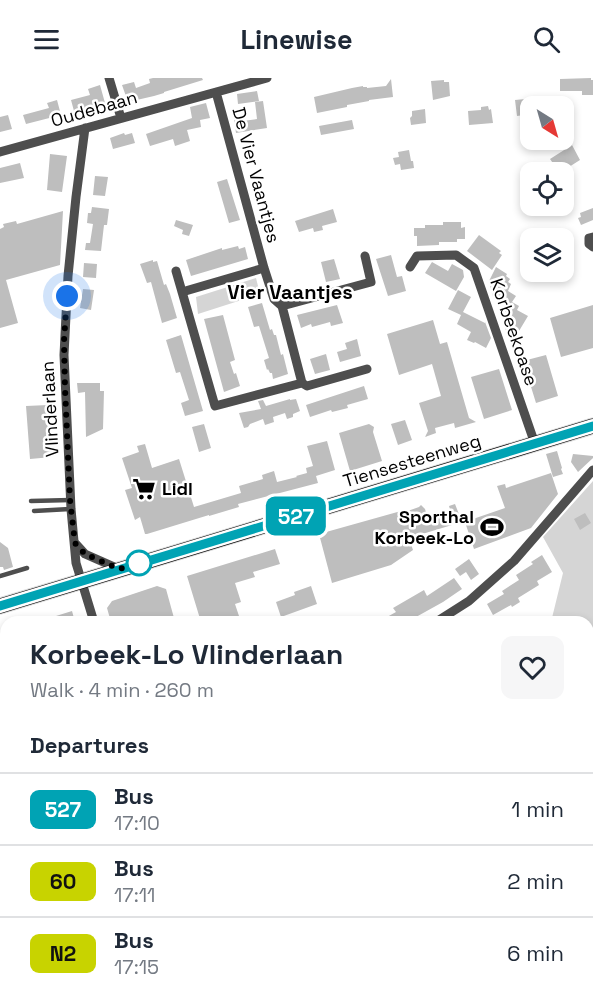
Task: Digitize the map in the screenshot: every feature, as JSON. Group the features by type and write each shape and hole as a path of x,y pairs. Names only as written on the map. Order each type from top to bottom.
{"main road":[{"name":"Tiensesteenweg","path":"0,606 593,426"}],"street":[{"path":"109,78 121,118"},
{"name":"Oudebaan","path":"0,152 267,78"},
{"name":"De Vier Vaantjes","path":"216,92 264,268 274,299 282,306 302,383"},
{"name":"Vlinderlaan","path":"85,128 75,197 64,336 71,504 76,564 92,616"},
{"name":"Korbeekoase","path":"410,267 417,256 456,255 474,268 535,444"},
{"path":"282,306 371,282 365,256"},
{"name":"De Vier Vaantjes","path":"182,292 264,268"},
{"path":"176,272 214,406 302,383 307,386 367,369"},
{"path":"446,616 469,602 514,561 593,470"},
{"path":"75,543 85,554 119,569"}],"lane":[{"path":"31,501 71,504"},
{"path":"34,511 71,504"},
{"path":"0,576 27,568"}],"shaded area":[{"path":"256,278 259,290 251,292 251,297 198,314 196,297"},
{"path":"593,481 593,616 552,616 563,573 543,537"}],"building":[{"path":"202,78 203,80 128,102 122,85 134,82 136,88 150,83 149,79"},
{"path":"591,78 593,95 582,95 582,91 560,91 560,79"},
{"path":"391,79 393,97 369,100 317,113 314,97 363,86 367,88 386,86"},
{"path":"444,80 444,82 449,82 450,96 433,100 431,81"},
{"path":"100,85 105,103 74,111 71,100 90,95 88,89"},
{"path":"257,91 259,101 238,104 237,94"},
{"path":"57,100 61,115 26,124 23,115 49,108 47,103"},
{"path":"515,100 520,100 520,116 517,116"},
{"path":"263,101 267,128 236,133 234,119 243,118 243,121 257,119 255,102"},
{"path":"206,103 210,118 200,120 201,127 187,130 190,141 175,146 173,139 150,146 146,134 192,118 190,107"},
{"path":"488,106 489,110 491,109 493,123 469,125 468,111 481,110 481,107"},
{"path":"425,109 426,123 411,125 412,111"},
{"path":"8,115 12,129 0,132 0,117"},
{"path":"352,120 354,129 321,135 319,126"},
{"path":"124,133 125,135 132,133 135,143 113,149 110,138"},
{"path":"574,149 580,160 574,164 552,162 550,159 564,150"},
{"path":"409,150 414,168 401,170 400,164 395,165 393,158 399,157 398,152"},
{"path":"50,154 67,156 62,192 47,190"},
{"path":"20,163 24,178 0,183 0,168"},
{"path":"95,176 108,177 105,196 93,195"},
{"path":"227,179 240,220 229,223 217,182"},
{"path":"92,207 109,209 107,225 104,225 101,251 85,250 86,243 90,243 93,224 87,223 88,213 91,213"},
{"path":"593,208 593,220 581,225 578,218 581,217 580,213"},
{"path":"333,209 337,222 322,226 323,230 314,232 313,228 299,232 295,221"},
{"path":"63,211 60,265 6,280 18,323 0,328 0,229 4,227 3,224 16,221 17,224"},
{"path":"176,220 193,225 189,236 182,234 183,230 174,226"},
{"path":"443,222 461,222 461,228 465,227 465,239 457,239 457,242 439,242 439,245 417,246 414,228 425,228 425,225 443,225"},
{"path":"479,235 501,251 499,253 502,255 492,270 467,251"},
{"path":"238,246 239,249 245,247 248,259 191,276 186,260 222,248 222,250"},
{"path":"391,255 397,277 402,276 406,291 388,296 376,259"},
{"path":"334,259 340,279 326,282 321,262"},
{"path":"153,260 153,262 157,261 177,318 162,323 151,282 147,283 140,264"},
{"path":"432,262 448,271 452,264 463,270 464,277 456,291 425,273"},
{"path":"84,263 97,264 96,278 83,277"},
{"path":"496,267 507,274 506,276 510,279 508,282 511,284 508,291 516,296 512,302 519,306 517,310 528,316 519,331 513,334 505,329 509,323 505,321 509,314 502,310 505,304 493,297 489,281"},
{"path":"83,289 94,290 91,310 80,308"},
{"path":"458,290 471,297 463,312 485,322 491,338 486,348 467,340 471,332 457,324 461,315 448,309"},
{"path":"262,303 270,330 272,329 276,335 281,355 283,354 288,374 273,379 264,360 269,358 259,326 254,327 248,307"},
{"path":"337,305 343,323 331,326 330,322 312,327 311,324 301,328 297,315"},
{"path":"593,305 593,348 561,357 550,318"},
{"path":"223,315 235,360 230,362 240,386 224,392 204,319"},
{"path":"433,320 440,344 447,342 469,418 476,422 455,428 454,423 435,428 436,433 425,437 428,431 419,403 441,396 432,364 399,375 387,334"},
{"path":"181,335 203,411 185,416 181,403 189,400 180,372 176,373 166,340"},
{"path":"357,339 361,356 340,362 337,352 347,349 345,343"},
{"path":"326,354 330,370 315,374 310,359"},
{"path":"546,355 558,396 536,403 523,361"},
{"path":"499,369 512,410 484,419 471,377"},
{"path":"77,383 100,383 100,391 104,391 103,429 86,437 85,392 78,393"},
{"path":"364,386 368,399 347,405 348,408 332,412 331,410 310,417 306,405"},
{"path":"296,399 300,411 293,414 293,417 287,419 285,413 273,417 274,422 265,425 263,419 244,428 239,413 261,409 258,401 263,400 266,406"},
{"path":"48,405 52,457 30,459 26,406"},
{"path":"405,420 412,440 398,445 391,424"},
{"path":"204,424 211,448 199,452 192,427"},
{"path":"369,424 374,427 373,432 382,461 350,471 339,433"},
{"path":"327,441 335,470 316,476 318,483 238,504 239,507 147,534 145,534 140,517 135,520 125,490 132,488 122,458 139,452 137,446 145,444 152,468 179,459 194,507 241,493 239,486 263,479 262,475 274,471 277,482 307,473 306,468 313,466 307,446"},
{"path":"557,451 563,474 553,477 546,454"},
{"path":"573,454 593,456 593,458 578,472 571,462"},
{"path":"551,473 558,494 531,528 474,549 466,525 474,521 473,519 505,508 497,486 505,484 506,488"},
{"path":"455,504 462,522 409,538 413,550 391,565 332,583 319,534 401,511 402,513 421,505 428,519 451,513 449,506"},
{"path":"585,513 591,523 580,530 574,519"},
{"path":"0,542 8,548 13,567 4,570 0,567"},
{"path":"275,549 280,564 253,572 255,577 235,583 241,602 235,604 239,616 199,616 187,576"},
{"path":"542,555 552,572 537,581 539,585 518,598 520,602 493,615 487,604 504,594 502,591 519,580 516,575"},
{"path":"469,559 479,574 471,580 466,572 460,576 455,569"},
{"path":"454,578 462,589 418,616 389,616 396,612 393,608 424,590 427,596"},
{"path":"157,586 166,589 173,616 109,616 107,608 112,601"},
{"path":"311,586 317,604 281,616 276,602 295,595 294,592"},
{"path":"72,611 73,616 56,616"}],"bus line":[{"name":"527","path":"0,606 593,426"}],"place":[{"name":"Lidl","path":"144,489"},
{"name":"Sporthal Korbeek-Lo","path":"492,527"}],"district":[{"name":"Vier Vaantjes","path":"290,292"}],"route":[{"path":"67,296 64,341 65,388 70,500 75,543 85,554 119,569 139,563"}]}
